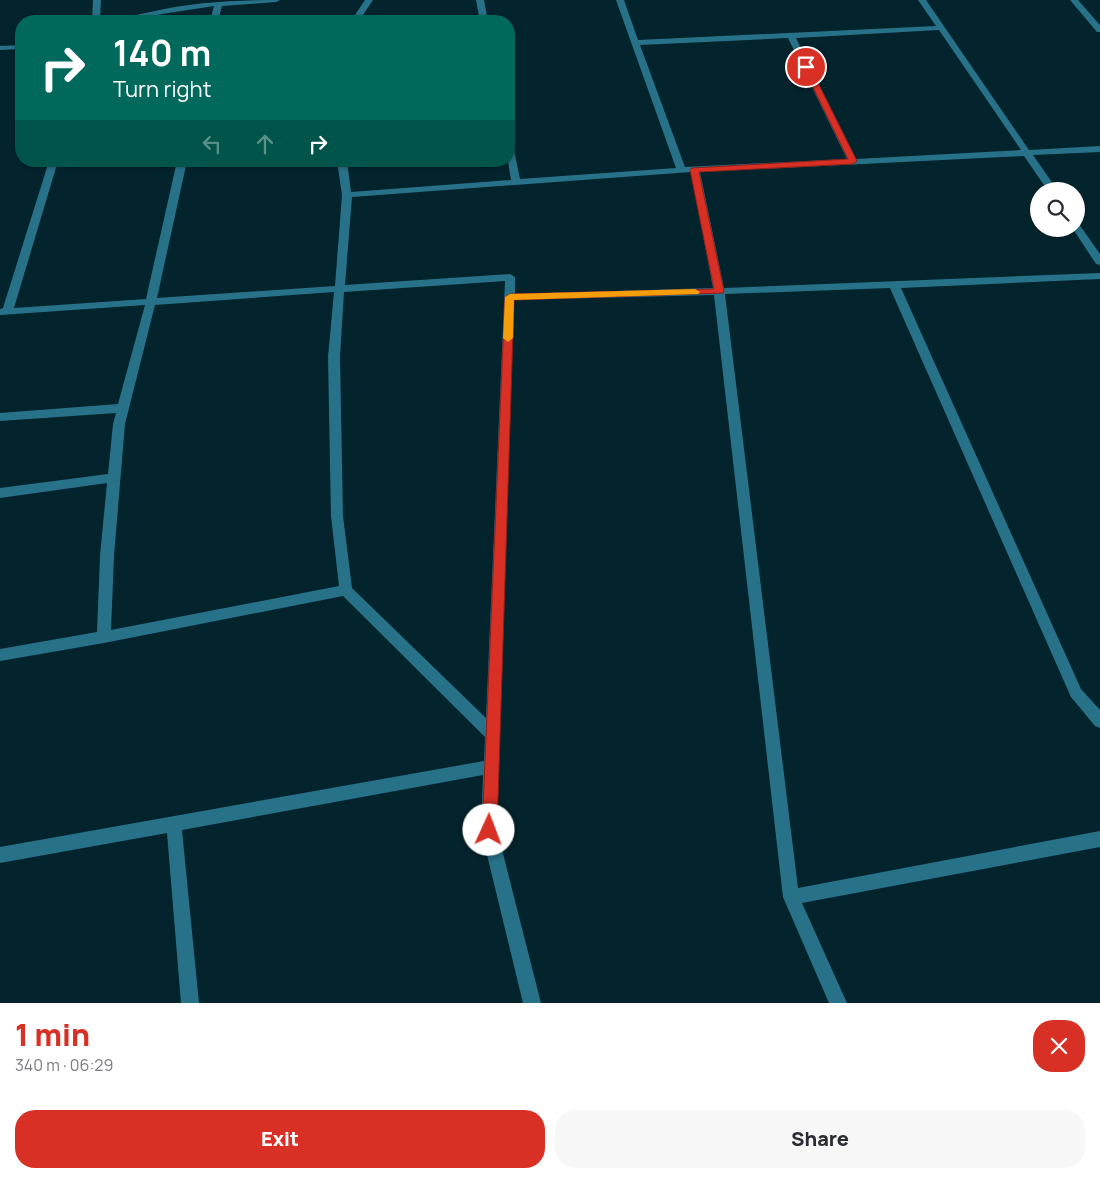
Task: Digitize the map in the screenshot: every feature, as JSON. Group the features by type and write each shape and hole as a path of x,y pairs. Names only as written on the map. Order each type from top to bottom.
{"street":[{"path":"96,15 97,0"},
{"path":"147,15 219,3 276,0"},
{"path":"359,15 369,0"},
{"path":"480,0 483,15"},
{"path":"620,0 681,170"},
{"path":"922,0 1047,182"},
{"path":"1074,0 1100,30"},
{"path":"216,15 219,3"},
{"path":"636,43 942,28"},
{"path":"791,36 853,161"},
{"path":"0,48 15,47"},
{"path":"347,194 681,170 1100,149"},
{"path":"52,167 3,312 510,277 489,830 532,1003"},
{"path":"104,638 107,556 119,424 150,303 181,167"},
{"path":"343,167 347,194 334,357 337,506 346,590 493,735"},
{"path":"513,167 516,182"},
{"path":"695,170 719,291 791,897 838,1003"},
{"path":"1083,237 1100,262"},
{"path":"510,297 894,285 1100,276"},
{"path":"894,285 1076,693 1100,721"},
{"path":"0,417 123,408"},
{"path":"0,493 114,478"},
{"path":"0,655 104,638 346,590"},
{"path":"0,855 492,767"},
{"path":"174,824 190,1003"},
{"path":"791,897 1100,839"}],"slow traffic":[{"path":"508,338 510,297 695,292"}],"route":[{"path":"489,830 510,297 719,291 695,170 853,161 806,67"}]}
